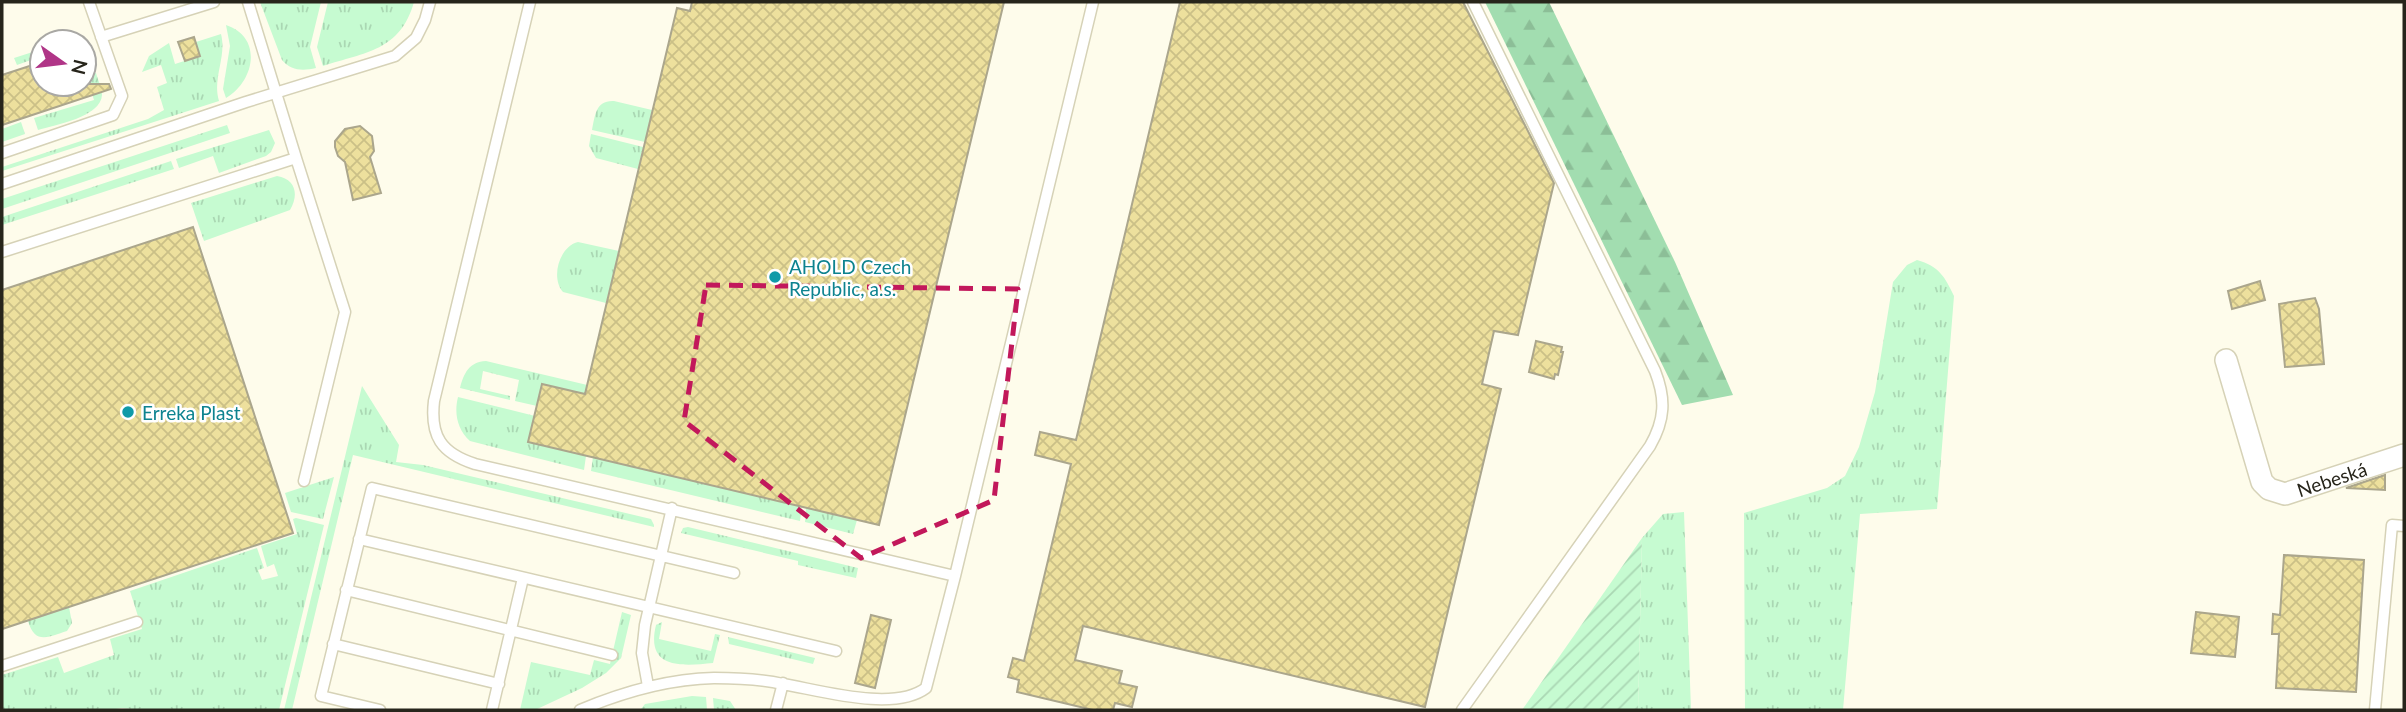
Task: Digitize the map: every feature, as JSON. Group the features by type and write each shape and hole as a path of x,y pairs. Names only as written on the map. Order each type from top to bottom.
{"street":[{"name":"Nebeská","path":"2226,359 2262,482 2269,489 2285,494 2404,455"}],"lane":[{"path":"2,153 113,115 122,96 89,2"},
{"path":"101,37 214,2"},
{"path":"248,2 345,312 304,481"},
{"path":"2,184 395,56 416,38 430,2"},
{"path":"530,2 434,401 434,429 440,441 449,452 460,459 955,576"},
{"path":"580,710 648,686 714,678 752,679 880,703 901,703 926,688 1093,2"},
{"path":"1462,710 1650,446 1659,431 1664,409 1661,386 1655,371 1472,2"},
{"path":"2,252 296,158"},
{"path":"380,710 321,696 372,488 734,573"},
{"path":"648,686 642,653 648,607 672,508"},
{"path":"2375,710 2392,525 2404,526"},
{"path":"359,539 836,651"},
{"path":"492,710 523,578"},
{"path":"346,590 611,655"},
{"path":"2,667 137,622"},
{"path":"334,644 499,684"},
{"path":"776,710 783,684"},
{"path":"913,698 920,710"}],"highlighted area":[{"path":"706,285 1018,289 994,500 861,558 684,421"}],"green space":[{"path":"260,2 321,2 310,47 316,68 298,69 282,60"},
{"path":"328,2 414,2 400,31 390,40 367,53 323,66 317,47"},
{"path":"1485,2 1549,2 1675,262 1733,395 1682,405"},
{"path":"226,25 246,39 251,60 243,81 226,98 223,89 230,46"},
{"path":"221,34 222,51 217,84 219,101 2,171 2,167 148,119 164,110 157,87 167,83 161,65 142,72 149,56 169,43 175,64 200,56 196,42"},
{"path":"28,54 28,61 17,65 14,58"},
{"path":"98,79 102,95 100,103 94,109 76,119 38,130 34,118 98,98"},
{"path":"614,101 652,110 645,142 592,130 600,106"},
{"path":"21,122 25,134 2,142 2,129"},
{"path":"227,125 230,133 2,209 2,199"},
{"path":"269,130 275,143 266,156 219,173 213,156 179,168 176,159"},
{"path":"591,134 643,147 638,169 596,158 589,146"},
{"path":"171,161 174,169 2,225 2,217"},
{"path":"277,176 288,180 294,188 290,210 204,241 191,203"},
{"path":"578,242 619,251 606,303 563,292 559,286 557,271 562,256 566,249"},
{"path":"1917,260 1931,265 1940,273 1954,296 1937,509 1860,514 1843,710 1745,710 1744,513 1827,488 1845,476 1859,447 1875,392 1893,282 1907,265"},
{"path":"486,361 600,388 597,397 537,406 515,401 519,380 483,371 480,389 510,396 510,400 460,388 468,369"},
{"path":"362,386 399,445 396,462 423,465 651,519 654,527 353,455 292,710 284,710"},
{"path":"458,397 535,416 586,456 584,470 470,441 458,421"},
{"path":"593,457 802,507 800,521 591,471"},
{"path":"334,477 323,519 291,512 285,493"},
{"path":"806,508 857,520 853,534 805,522"},
{"path":"1684,512 1691,710 1638,710 1642,538 1663,514"},
{"path":"293,519 324,525 279,710 2,710 2,675 58,657 64,673 114,655 110,639 142,629 130,591 257,548 264,568 258,570 262,580 278,576 274,564 267,567 261,546 297,534"},
{"path":"683,528 858,568 856,578 681,533"},
{"path":"1642,538 1638,710 1522,710"},
{"path":"69,607 72,623 67,631 43,637 34,634 28,621"},
{"path":"622,612 631,615 621,658 606,673 582,688 535,710 520,710 531,662 590,675 594,660 610,664"},
{"path":"662,622 659,639 711,651 715,634 720,635 713,663 679,664 661,658 654,640 656,625"},
{"path":"728,637 815,658 813,664 729,644"},
{"path":"692,696 706,697 707,710 641,709 645,704"},
{"path":"713,698 730,701 736,710 714,710"}],"building":[{"name":"AHOLD Czech Republic, a.s.","path":"692,2 1004,2 879,525 528,442 542,384 585,394 677,8 690,11"},
{"path":"1180,2 1463,2 1554,183 1518,335 1494,331 1482,384 1501,389 1425,707 1083,626 1075,660 1122,671 1119,683 1137,687 1132,707 1115,703 1113,710 1093,710 1017,692 1019,680 1008,677 1013,658 1024,661 1071,464 1035,455 1040,432 1076,440"},
{"path":"194,37 200,56 185,61 178,42"},
{"path":"28,67 28,98 84,98 2,125 2,75"},
{"path":"98,84 109,84 111,89 98,93"},
{"path":"360,126 372,136 374,151 370,157 381,193 353,200 345,162 338,156 335,141 345,129"},
{"name":"Erreka Plast","path":"193,227 293,533 2,629 2,290"},
{"path":"2260,281 2265,300 2232,309 2228,291"},
{"path":"2315,298 2319,309 2324,364 2285,367 2279,304"},
{"path":"1536,341 1562,347 1558,375 1555,374 1554,379 1529,372"},
{"path":"2385,475 2385,490 2346,488"},
{"path":"2284,555 2364,560 2356,692 2276,688 2279,634 2272,634 2273,614 2280,615"},
{"path":"2196,612 2239,617 2235,657 2191,653"},
{"path":"871,615 891,620 875,688 855,683"}],"place":[{"name":"AHOLD Czech Republic, a.s.","path":"775,277"},
{"name":"Erreka Plast","path":"128,412"}]}
